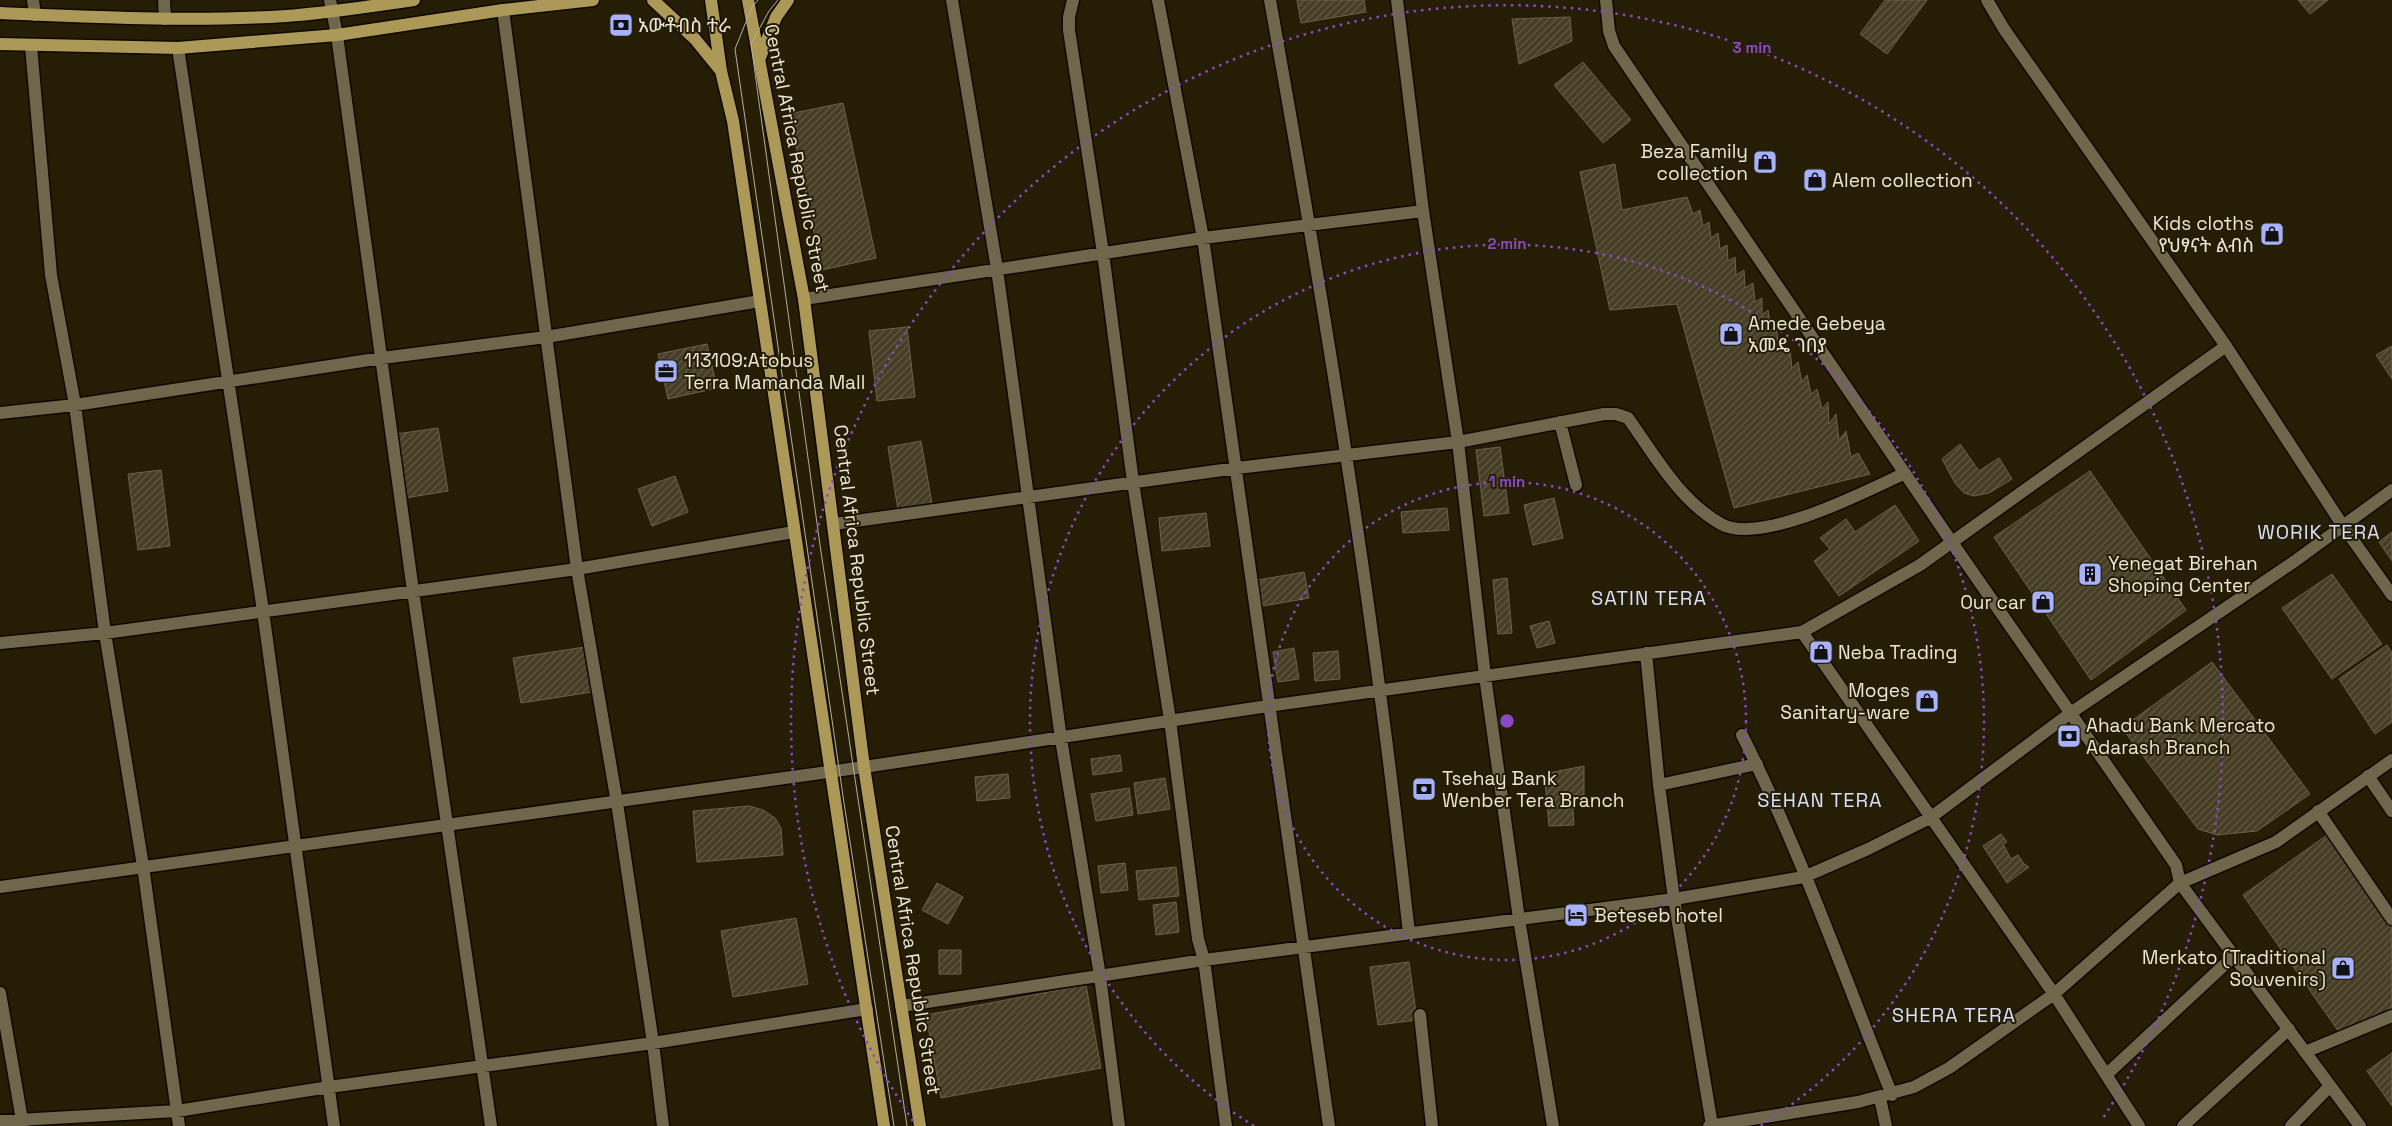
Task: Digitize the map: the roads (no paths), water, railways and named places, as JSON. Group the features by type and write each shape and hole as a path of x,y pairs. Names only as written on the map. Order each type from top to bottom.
{"main road":[{"path":"0,13 166,19 284,16 331,6 414,0"},
{"path":"0,44 178,48 337,36 503,10 593,0"},
{"path":"653,0 696,39 721,71"},
{"path":"711,0 721,71 733,121 884,1126"},
{"name":"Central Africa Republic Street","path":"748,0 804,299 864,767 920,1126"},
{"path":"759,60 776,17 788,0"}],"street":[{"path":"34,0 35,15"},
{"path":"164,0 166,19"},
{"path":"952,0 997,269 1061,739 1100,976 1119,1126"},
{"path":"1073,0 1069,17 1069,30 1104,253 1133,482 1170,720 1198,939 1204,960 1226,1126"},
{"path":"1158,0 1203,238 1237,468 1302,947 1329,1126"},
{"path":"1270,0 1309,223 1346,457 1380,692 1409,933"},
{"path":"1397,0 1422,211 1458,442 1484,676 1519,919 1553,1126"},
{"path":"1606,0 1614,46 1905,472 1950,541 2072,712 2176,865 2180,883 2360,1126"},
{"path":"1987,0 2004,28 2226,346 2343,526 2392,595"},
{"path":"331,6 337,36 413,591 491,1126"},
{"path":"503,10 577,569 617,803 653,1043 663,1126"},
{"path":"31,46 51,275 75,405 104,633 143,866 179,1126"},
{"path":"178,48 226,382 263,611 334,1126"},
{"path":"804,299 1203,238 1309,223 1422,211"},
{"path":"0,413 75,405 382,358 546,337 760,301"},
{"path":"0,887 296,845 617,803 829,770 864,767 1061,739 1170,720 1802,632 1920,565 1950,541 2226,346"},
{"path":"834,524 1237,468 1346,457 1458,442 1604,414 1616,414 1628,418 1674,483 1698,508 1722,525 1737,529 1758,528 1806,516 1905,472"},
{"path":"1560,422 1576,485"},
{"path":"901,1006 1204,960 1674,899 1804,877 1868,849 1930,818 2072,712 2343,526 2392,490"},
{"path":"0,643 104,633 577,569 794,532"},
{"path":"1802,632 2054,994 2139,1126"},
{"path":"1646,653 1659,785 1674,899 1711,1126 1886,1096 1914,1087 1949,1068 2054,994 2180,883 2276,842 2392,760"},
{"path":"1742,735 1757,764 1804,877 1886,1096 1886,1126"},
{"path":"1659,785 1757,764"},
{"path":"2368,776 2392,811"},
{"path":"2318,811 2392,919"},
{"path":"2107,1074 2235,955"},
{"path":"0,993 22,1123"},
{"path":"0,1122 22,1123 177,1111 329,1087 653,1043 867,1009"},
{"path":"1420,1015 1432,1126"},
{"path":"2305,1052 2392,1016"},
{"path":"2183,1126 2289,1029"},
{"path":"2291,1126 2330,1086"}],"tram line":[{"path":"758,0 752,7 735,49 844,803 894,1126"},
{"path":"778,0 769,11 751,44 820,545 907,1126"}],"place":[{"name":"አውቶብስ ተራ","path":"621,25"},
{"name":"Beza Family collection","path":"1765,162"},
{"name":"Alem collection","path":"1815,180"},
{"name":"Kids cloths የህፃናት ልብስ","path":"2272,234"},
{"name":"Amede Gebeya አመዴ ገበያ","path":"1731,334"},
{"name":"113109:Atobus Terra Mamanda Mall","path":"666,371"},
{"name":"Yenegat Birehan Shoping Center","path":"2090,574"},
{"name":"Our car","path":"2043,602"},
{"name":"Neba Trading","path":"1821,652"},
{"name":"Moges Sanitary-ware","path":"1927,701"},
{"name":"Ahadu Bank Mercato Adarash Branch","path":"2069,736"},
{"name":"Tsehay Bank Wenber Tera Branch","path":"1424,789"},
{"name":"Beteseb hotel","path":"1576,915"},
{"name":"Merkato (Traditional Souvenirs)","path":"2343,968"}],"district":[{"name":"WORIK TERA","path":"2319,532"},
{"name":"SATIN TERA","path":"1649,598"},
{"name":"SEHAN TERA","path":"1820,800"},
{"name":"SHERA TERA","path":"1954,1015"}]}
